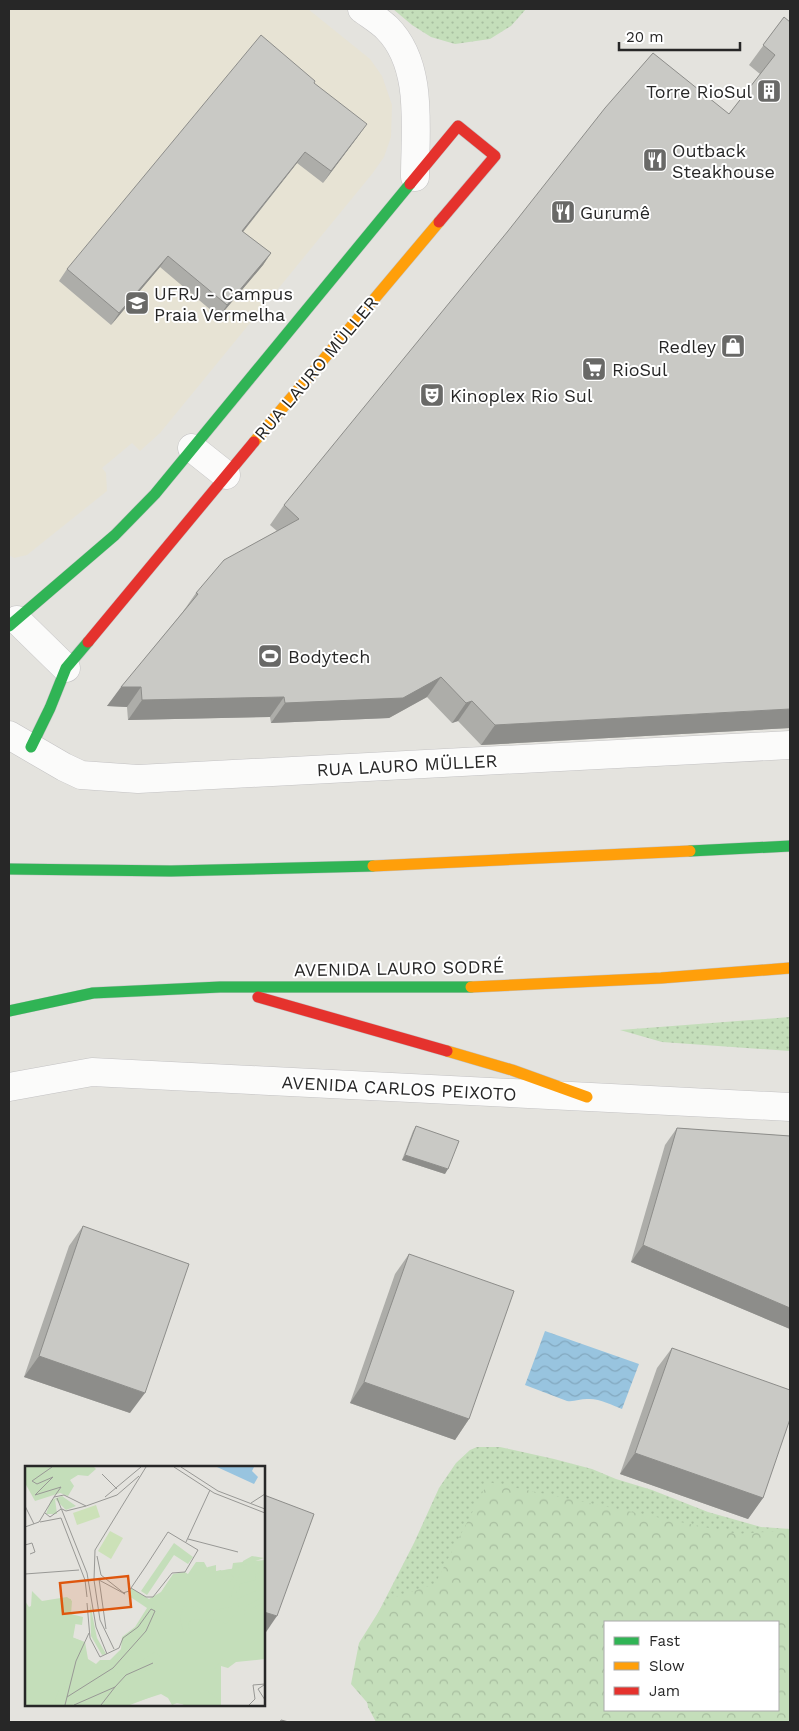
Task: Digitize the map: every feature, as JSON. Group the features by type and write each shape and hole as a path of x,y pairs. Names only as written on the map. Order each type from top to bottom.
{"main road":[{"name":"RUA LAURO MÜLLER","path":"13,623 114,535 155,494 458,126 495,156 66,668 50,708 20,741"},
{"path":"9,869 171,871 330,868 790,846"},
{"name":"AVENIDA LAURO SODRÉ","path":"9,1010 93,993 220,987 444,988 661,978 790,968"},
{"path":"220,987 307,1010 512,1070 587,1097"}],"street":[{"path":"362,9 387,28 405,52 415,92 415,177"},
{"path":"192,448 226,475"},
{"name":"RUA LAURO MÜLLER","path":"13,623 66,668"},
{"name":"RUA LAURO MÜLLER","path":"20,741 81,775 138,779 790,745"},
{"name":"AVENIDA CARLOS PEIXOTO","path":"9,1088 92,1072 790,1107"}],"shaded area":[{"name":"UFRJ - Campus Praia Vermelha","path":"9,9 308,9 370,59 382,76 392,105 391,137 384,157 372,174 160,433 140,451 132,443 102,468 106,473 107,491 27,555 14,558 9,555"}],"green space":[{"path":"393,9 526,9 511,26 490,39 455,44 431,37 412,25"},
{"path":"790,1017 790,1051 662,1042 620,1030"},
{"path":"477,1447 500,1447 592,1469 708,1512 761,1527 790,1529 790,1722 376,1722 368,1707 366,1695 377,1615 414,1543 439,1488 456,1463 470,1450"},
{"path":"488,1482 738,1534 790,1530 790,1722 384,1722 351,1684 359,1643 386,1600 435,1584"}],"water":[{"path":"545,1331 639,1364 622,1409 596,1400 567,1401 525,1385"}],"building":[{"name":"RioSul","path":"784,17 790,22 790,709 495,725 472,701 466,703 441,677 403,698 285,703 284,697 142,700 141,687 121,687 224,560 299,519 284,505 508,231 605,108 653,53 729,114 775,55 763,45"},
{"path":"261,35 315,81 314,83 367,124 331,171 305,152 242,231 271,253 227,305 168,256 119,313 67,269"},
{"path":"416,1126 459,1141 448,1169 405,1155"},
{"path":"677,1128 790,1136 790,1308 643,1245"},
{"path":"83,1226 189,1264 145,1393 39,1356"},
{"path":"409,1254 514,1291 469,1419 364,1382"},
{"path":"672,1348 790,1390 790,1419 763,1498 635,1453"},
{"path":"265,1495 314,1514 277,1616 265,1612"}],"traffic: fast":[{"path":"9,626 115,535 155,494 410,184"},
{"path":"31,747 50,708 66,668 88,642"},
{"path":"690,851 790,846"},
{"path":"9,869 171,871 373,866"},
{"path":"9,1011 93,993 220,987 471,987"}],"traffic: slow":[{"path":"254,442 439,222"},
{"path":"373,866 690,851"},
{"path":"471,987 661,978 790,968"},
{"path":"447,1051 512,1070 587,1097"}],"traffic: jam":[{"path":"410,184 458,126 495,156 439,222"},
{"path":"88,642 254,442"},
{"path":"258,997 447,1051"}],"place":[{"name":"Torre RioSul","path":"769,91"},
{"name":"Outback Steakhouse","path":"655,160"},
{"name":"Gurumê","path":"563,212"},
{"name":"UFRJ - Campus Praia Vermelha","path":"137,303"},
{"name":"Redley","path":"733,346"},
{"name":"RioSul","path":"594,369"},
{"name":"Kinoplex Rio Sul","path":"432,395"},
{"name":"Bodytech","path":"270,656"}]}
